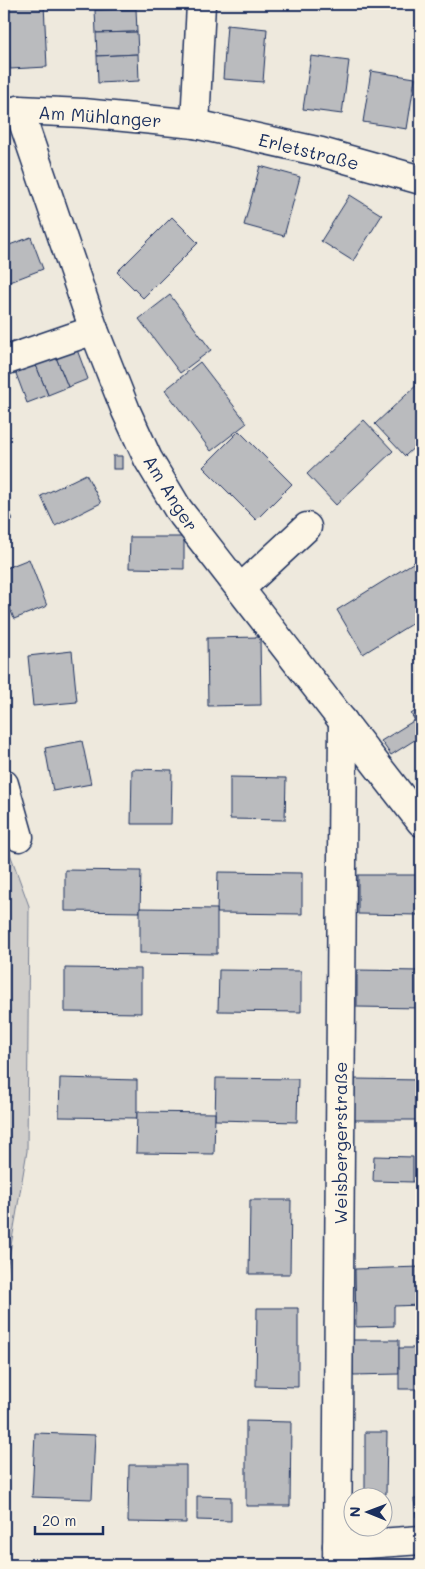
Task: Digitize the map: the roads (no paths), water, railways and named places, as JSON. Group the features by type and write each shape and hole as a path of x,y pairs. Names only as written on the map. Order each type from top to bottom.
{"street":[{"path":"195,124 202,4"},
{"name":"Am Mühlanger","path":"11,112 83,113 195,124"},
{"name":"Am Anger","path":"11,112 94,330 148,459 178,509 421,822"},
{"name":"Erletstraße","path":"195,124 321,152 421,180"},
{"path":"4,361 94,330"},
{"path":"240,590 307,527"},
{"name":"Weisbergerstraße","path":"337,1555 343,722"},
{"path":"4,784 19,837"},
{"path":"337,1555 421,1540"}]}
